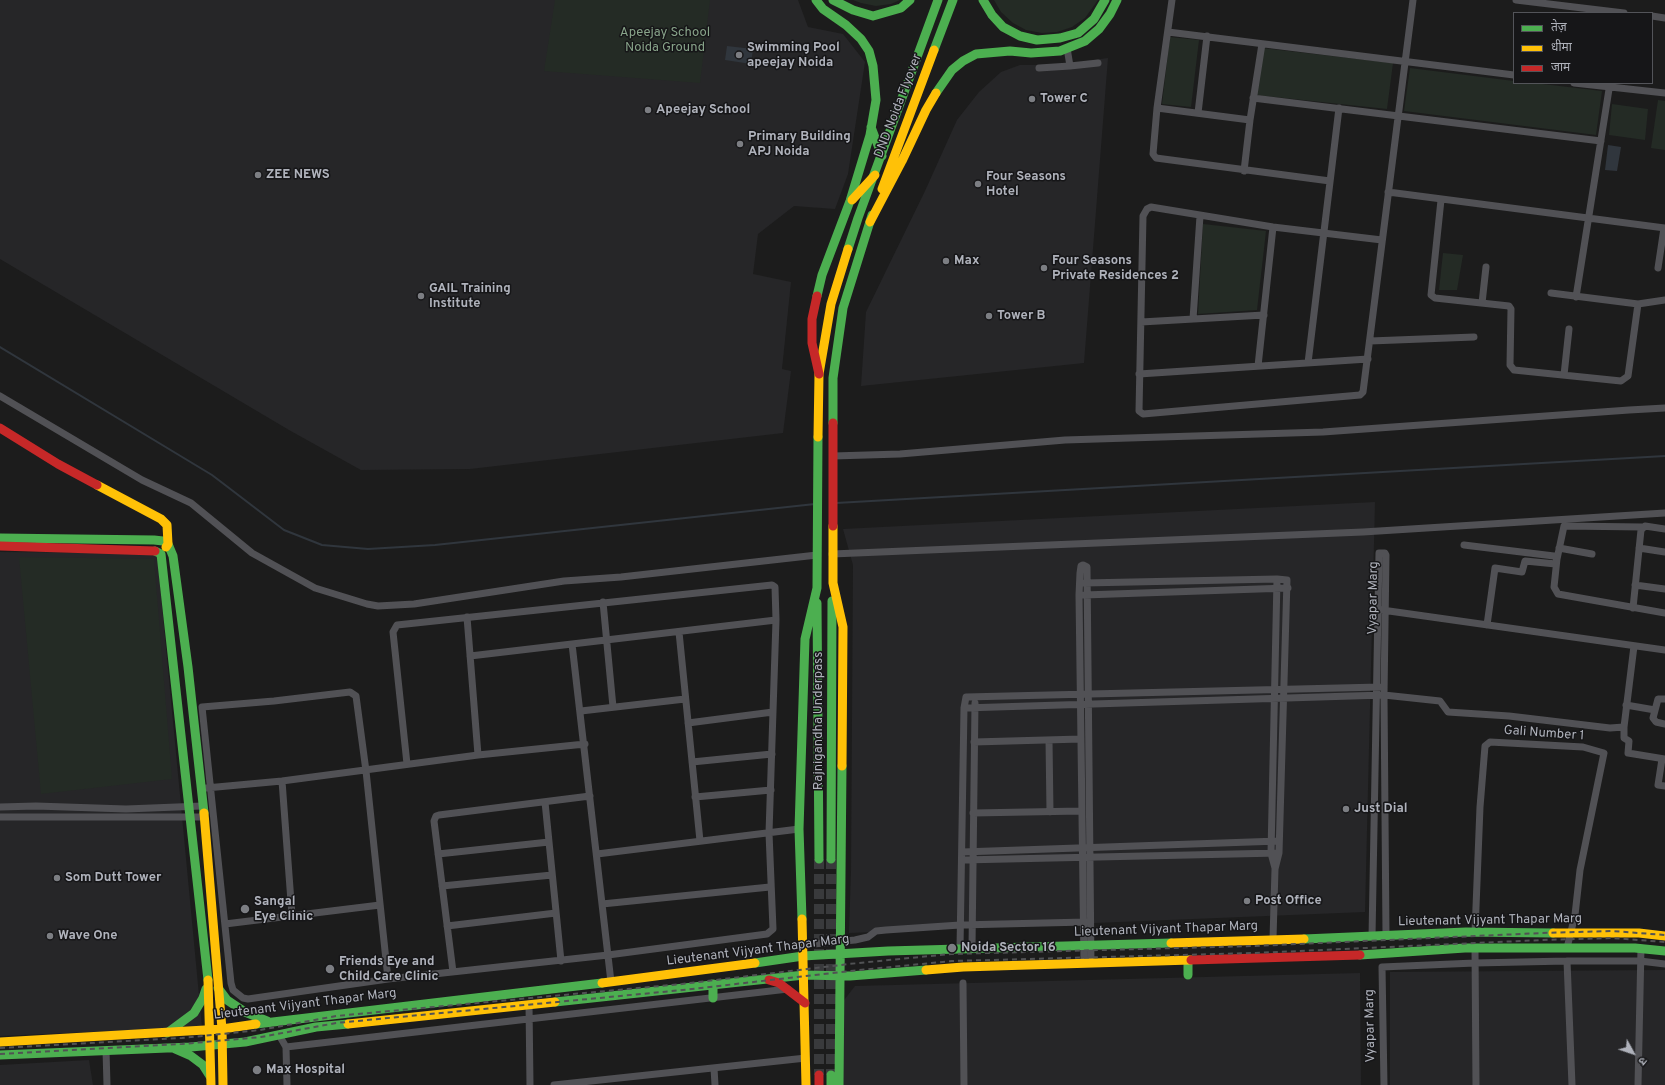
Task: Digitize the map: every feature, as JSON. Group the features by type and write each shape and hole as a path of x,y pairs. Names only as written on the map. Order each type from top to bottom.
{"main road":[{"path":"806,1085 805,1003 799,829 805,639 817,588 819,374 812,343 812,319 822,275 850,201 871,127 876,100 873,66 869,51 861,39 846,25 823,9 816,0"},
{"path":"833,0 853,10 873,16 901,8 910,0"},
{"name":"DND Noida Flyover","path":"819,374 831,304 858,218 938,0"},
{"name":"DND Noida Flyover","path":"870,222 953,0"},
{"path":"983,0 992,15 1003,27 1020,36 1037,40 1060,38 1078,33 1094,19 1105,0"},
{"path":"839,1085 843,627 832,582 832,550 834,378 837,344 843,308 870,222 902,161 926,110 952,70 963,61 976,54 1010,51 1031,53 1060,51 1085,42 1099,29 1110,14 1117,0"},
{"path":"871,127 882,156"},
{"path":"850,201 875,175"},
{"path":"0,428 58,464 161,519 167,525 168,544 173,556 206,788 202,806 222,1029 224,1085"},
{"path":"0,538 154,540 166,542 168,544"},
{"path":"160,552 168,544"},
{"path":"0,546 153,550 160,552"},
{"path":"160,552 162,556 208,980 211,1081"},
{"name":"Rajnigandha Underpass","path":"831,859 832,582"},
{"name":"Rajnigandha Underpass","path":"817,588 819,859"},
{"name":"Lieutenant Vijyant Thapar Marg","path":"0,1042 222,1029 268,1022 611,982 803,956 960,948 1475,932 1571,934 1639,933 1665,936"},
{"name":"Lieutenant Vijyant Thapar Marg","path":"0,1055 172,1048 245,1042 316,1027 713,984 804,976 840,976 963,967 1386,954 1475,948 1641,948 1665,951"},
{"path":"1188,960 1188,975"},
{"path":"765,979 779,983 805,1003"},
{"path":"167,1033 194,1013 203,998 208,980"},
{"path":"713,984 713,998"},
{"path":"218,988 227,1000 245,1012 268,1022"},
{"path":"224,1060 235,1048 245,1042"},
{"path":"172,1048 191,1056 203,1065 211,1081"},
{"path":"819,1075 819,1085"},
{"path":"831,1085 832,1075"}],"street":[{"path":"1172,0 1153,154 1156,158 1244,171 1330,181"},
{"path":"1382,240 1273,227 1151,208 1145,212 1138,409 1140,413 1143,414 1360,395 1364,391 1413,0"},
{"path":"1516,0 1584,11 1604,12"},
{"path":"1653,16 1665,18"},
{"path":"1168,32 1513,75"},
{"path":"1198,113 1207,36"},
{"path":"1244,171 1253,98 1262,44"},
{"path":"1067,48 1070,66"},
{"path":"1039,68 1098,63"},
{"path":"1592,84 1610,85 1665,93"},
{"path":"1576,297 1610,85"},
{"path":"1253,98 1601,141"},
{"path":"1158,108 1250,120"},
{"path":"1308,363 1339,108"},
{"path":"1388,192 1665,228 1658,268"},
{"path":"1441,200 1431,295 1435,298 1508,305 1510,307 1510,365 1514,370 1621,381 1628,376 1638,304"},
{"path":"1193,319 1200,216"},
{"path":"1258,366 1273,227"},
{"path":"1482,303 1486,267"},
{"path":"1551,293 1638,304 1665,300"},
{"path":"1141,322 1264,315"},
{"path":"1564,375 1569,329"},
{"path":"1370,341 1474,337"},
{"path":"1140,374 1368,359"},
{"path":"0,396 135,476 191,503 252,553 315,588 367,604 378,606 414,604 564,581 621,577 817,551"},
{"path":"833,459 1065,440 1323,432 1665,408"},
{"path":"832,550 1363,532 1665,513"},
{"path":"1665,529 1643,527 1564,526 1559,548 1554,587 1558,594 1665,613"},
{"path":"1633,608 1641,530 1643,527"},
{"path":"1464,545 1554,556 1557,562"},
{"path":"1559,548 1592,554"},
{"path":"1639,548 1665,552"},
{"name":"Vyapar Marg","path":"1372,935 1378,555 1379,553 1385,553 1386,611 1384,695 1386,935"},
{"path":"1487,625 1495,568 1522,572 1525,561 1557,562"},
{"path":"1275,869 1271,853 1271,841 1277,579"},
{"path":"1083,583 1287,580 1288,588 1280,841 1275,869 1273,939"},
{"path":"1083,583 1079,595 1084,694"},
{"path":"1083,583 1087,595 1084,694 1087,963"},
{"path":"388,979 366,771 356,696 352,693 202,707 206,788 225,924 231,983 233,990 243,998 248,999 388,979 608,955 767,934 772,929 769,833 776,589 772,585 397,625 393,632 407,764"},
{"path":"1635,585 1665,589"},
{"path":"1079,595 1288,588"},
{"path":"603,602 613,708"},
{"path":"1377,610 1665,650"},
{"path":"467,617 478,755"},
{"path":"470,656 776,620"},
{"path":"679,632 700,841"},
{"path":"572,644 585,744 611,982"},
{"path":"1634,646 1626,705 1624,738 1629,741 1628,753 1663,759 1658,785 1665,786"},
{"path":"960,948 964,708 966,697 1385,687"},
{"path":"964,708 1384,695 1440,701 1448,712 1509,716 1610,728 1624,727"},
{"path":"972,948 975,697"},
{"path":"581,711 685,699"},
{"path":"1665,699 1658,699 1654,720 1665,724"},
{"path":"1084,704 1081,739 1082,811 1086,847"},
{"path":"1626,705 1655,710"},
{"path":"688,722 773,712"},
{"path":"974,742 1081,739"},
{"path":"1050,740 1050,812"},
{"name":"Gali Number 1","path":"1475,932 1480,807 1485,746 1490,742 1583,748 1604,753 1580,870 1575,915 1571,934"},
{"path":"206,788 282,781 478,755 585,744"},
{"path":"692,762 772,754"},
{"path":"282,781 292,915"},
{"path":"695,797 771,790"},
{"path":"453,972 434,821 439,815 590,796"},
{"path":"545,802 561,960"},
{"path":"0,807 36,806 126,809 202,806"},
{"path":"973,813 1082,811"},
{"path":"0,817 204,818"},
{"path":"597,854 799,829"},
{"path":"962,852 1280,841"},
{"path":"438,854 549,842"},
{"path":"1226,842 1227,854"},
{"path":"1161,845 1161,856"},
{"path":"962,860 1279,853"},
{"path":"442,886 552,875"},
{"path":"602,904 770,887"},
{"path":"225,924 380,905"},
{"path":"447,926 556,913"},
{"path":"803,945 868,937 873,932 881,930 960,925 1086,921"},
{"path":"1567,948 1571,934"},
{"path":"1475,948 1476,1085"},
{"path":"1638,1085 1641,948"},
{"path":"1567,961 1572,1085"},
{"path":"1475,962 1640,961 1665,964"},
{"name":"Vyapar Marg","path":"1384,1085 1382,967 1475,962"},
{"path":"963,983 964,1085"},
{"path":"286,1047 788,989"},
{"path":"529,1004 530,1085"},
{"path":"279,1035 286,1047 287,1085"},
{"path":"106,1050 107,1085"},
{"path":"554,1085 579,1084 806,1058"},
{"path":"714,1068 715,1085"}],"shaded area":[{"path":"0,0 798,0 808,27 843,34 865,62 848,174 835,209 794,206 758,234 753,274 791,282 782,369 791,371 783,433 470,469 361,470 289,430 0,259"},
{"name":"Swimming Pool apeejay Noida","path":"727,46 753,49 751,64 725,60"},
{"path":"1108,58 1084,363 861,386 866,312 925,191 957,120 979,92 1001,72 1020,65 1056,65"},
{"path":"1608,145 1621,147 1617,171 1605,170"},
{"path":"1375,502 1365,912 849,933 851,871 853,565 843,529"},
{"path":"0,552 157,553 202,1027 0,1036"},
{"path":"1665,970 1665,1085 1390,1085 1390,972"},
{"path":"1360,973 1361,1085 842,1085 841,1004 855,986"},
{"path":"89,1060 93,1085 0,1085 0,1065"}],"green space":[{"name":"Apeejay School Noida Ground","path":"555,0 710,0 700,83 544,71"},
{"path":"853,0 900,0 891,4 876,6"},
{"path":"994,0 1098,0 1085,18 1072,27 1057,32 1042,33 1026,30 1013,23 1001,12"},
{"path":"1170,37 1199,40 1191,107 1162,104"},
{"path":"1262,48 1393,63 1387,109 1256,95"},
{"path":"1410,68 1513,81 1513,84 1542,84 1602,91 1596,135 1404,111"},
{"path":"1658,100 1665,101 1665,150 1651,148"},
{"path":"1612,104 1648,109 1645,140 1609,135"},
{"path":"1203,224 1266,231 1257,310 1198,314"},
{"path":"1443,253 1463,255 1457,290 1439,290"},
{"path":"19,557 154,559 172,779 41,794"}],"waterway":[{"path":"0,347 212,475 284,530 322,545 368,549 435,545 815,504"},
{"path":"836,503 1665,456"}],"tunnel":[{"path":"819,859 819,1075"},
{"path":"831,859 831,1075"}],"railway":[{"path":"0,1048 182,1038 260,1030 336,1016 682,984 849,964 951,954 1254,946 1612,931 1665,935"},
{"path":"0,1054 182,1044 261,1037 336,1023 683,990 952,961 1255,953 1612,938 1665,942"}],"traffic: fast":[{"path":"816,0 823,9 846,25 861,39 869,51 873,66 876,100 870,135 850,201 822,275 817,296"},
{"path":"833,0 853,10 873,16 901,8 910,0"},
{"path":"848,249 938,0"},
{"path":"934,50 953,0"},
{"path":"983,0 992,15 1003,27 1020,36 1037,40 1060,38 1078,33 1094,19 1105,0"},
{"path":"936,93 952,70 963,61 976,54 1010,51 1031,53 1060,51 1085,41 1099,29 1110,14 1117,0"},
{"path":"871,127 882,156"},
{"path":"833,423 833,378 843,308 872,215"},
{"path":"802,919 799,829 805,639 817,588 818,437"},
{"path":"0,538 154,540 163,541 168,544 173,556 188,667 204,813"},
{"path":"155,551 161,554 208,980"},
{"path":"831,859 832,601"},
{"path":"817,603 819,859"},
{"path":"839,1085 842,766"},
{"path":"1304,939 1466,932 1553,933"},
{"path":"755,963 803,956 888,951 1171,943"},
{"path":"1360,955 1465,948 1635,948 1665,951"},
{"path":"1188,960 1188,975"},
{"path":"555,1002 804,975 850,976 926,970"},
{"path":"256,1024 602,983"},
{"path":"713,984 713,998"},
{"path":"218,988 227,1000 245,1012 267,1021"},
{"path":"167,1033 194,1013 203,998 206,989"},
{"path":"0,1055 191,1047 245,1042 316,1027 348,1024"},
{"path":"175,1049 191,1056 203,1065 210,1076"},
{"path":"831,1075 831,1085"}],"traffic: slow":[{"path":"882,189 934,50"},
{"path":"870,222 936,93"},
{"path":"852,200 875,175"},
{"path":"818,437 819,374 831,304 848,249"},
{"path":"97,485 161,519 167,525 168,544 166,547"},
{"path":"833,526 833,583 843,627 842,766"},
{"path":"204,813 222,1029 223,1085"},
{"path":"802,919 806,1085"},
{"path":"1553,933 1639,933 1665,936"},
{"path":"1171,943 1304,939"},
{"path":"926,970 963,967 1191,960"},
{"path":"602,983 755,963"},
{"path":"208,980 211,1085"},
{"path":"348,1024 555,1002"},
{"path":"0,1042 222,1029 256,1024"}],"traffic: jam":[{"path":"817,296 812,319 812,343 819,374"},
{"path":"833,423 833,526"},
{"path":"0,428 58,464 97,485"},
{"path":"0,546 155,551"},
{"path":"1191,960 1360,955"},
{"path":"769,980 779,983 805,1003"},
{"path":"819,1075 819,1085"}],"place":[{"name":"Swimming Pool apeejay Noida","path":"739,55"},
{"name":"Tower C","path":"1032,99"},
{"name":"Apeejay School","path":"648,110"},
{"name":"Primary Building APJ Noida","path":"740,144"},
{"name":"ZEE NEWS","path":"258,175"},
{"name":"Four Seasons Hotel","path":"978,184"},
{"name":"Max","path":"946,261"},
{"name":"Four Seasons Private Residences 2","path":"1044,268"},
{"name":"GAIL Training Institute","path":"421,296"},
{"name":"Tower B","path":"989,316"},
{"name":"Just Dial","path":"1346,809"},
{"name":"Som Dutt Tower","path":"57,878"},
{"name":"Post Office","path":"1247,901"},
{"name":"Sangal Eye Clinic","path":"245,909"},
{"name":"Wave One","path":"50,936"},
{"name":"Noida Sector 16","path":"952,948"},
{"name":"Friends Eye and Child Care Clinic","path":"330,969"},
{"name":"Max Hospital","path":"257,1070"}]}
